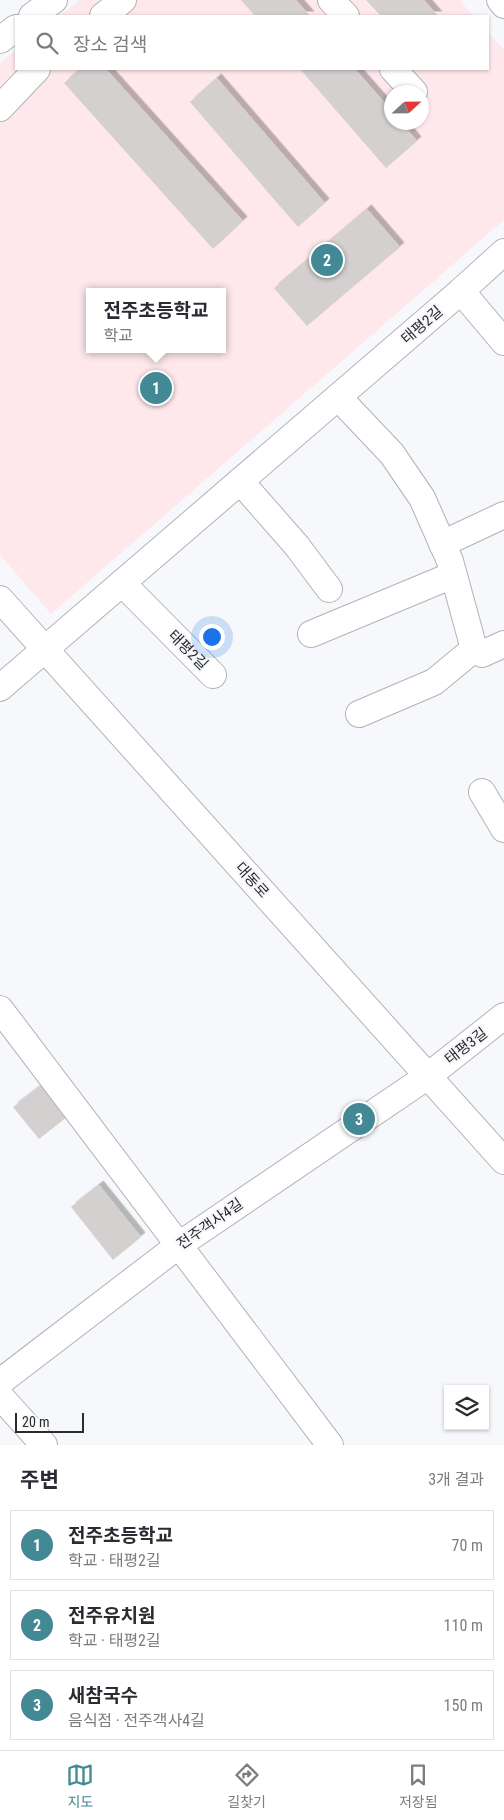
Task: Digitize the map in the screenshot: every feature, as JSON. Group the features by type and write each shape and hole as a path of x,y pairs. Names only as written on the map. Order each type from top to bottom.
{"street":[{"path":"33,15 54,0"},
{"path":"104,15 123,0"},
{"path":"332,0 345,15"},
{"path":"500,0 504,5"},
{"path":"0,40 15,29"},
{"path":"0,108 36,70"},
{"path":"394,70 407,85"},
{"name":"태평2길","path":"0,688 504,252"},
{"path":"461,291 504,342"},
{"path":"338,397 392,454 422,498 450,561 474,649 482,654 504,644"},
{"path":"240,482 298,546 329,589"},
{"path":"442,544 504,515"},
{"path":"311,634 453,574"},
{"name":"태평2길","path":"122,583 213,675"},
{"name":"대동로","path":"0,599 504,1161"},
{"path":"359,714 434,682 474,649"},
{"path":"482,792 504,829"},
{"path":"0,1009 330,1445"},
{"name":"태평3길","path":"428,1076 504,1016"},
{"name":"전주객사4길","path":"0,1382 178,1245 428,1076"},
{"path":"0,1396 44,1445"}],"shaded area":[{"path":"80,0 459,0 473,15 60,15"},
{"path":"489,33 504,50 504,220 51,614 0,555 0,63 15,51 15,70 489,70"}],"building":[{"path":"241,0 296,0 309,15 254,15"},
{"path":"366,0 424,0 437,15 380,15"},
{"path":"79,70 107,70 243,221 213,249 64,83"},
{"path":"301,70 356,70 384,102 384,130 408,130 417,141 386,168"},
{"path":"217,78 325,203 298,227 190,102"},
{"path":"367,209 400,247 307,326 274,288"},
{"path":"42,1085 67,1117 39,1139 13,1107"},
{"path":"99,1185 141,1237 113,1260 71,1207"}],"place":[{"name":"전주유치원","path":"327,260"},
{"name":"전주초등학교","path":"156,388"},
{"name":"새참국수","path":"359,1119"}]}
